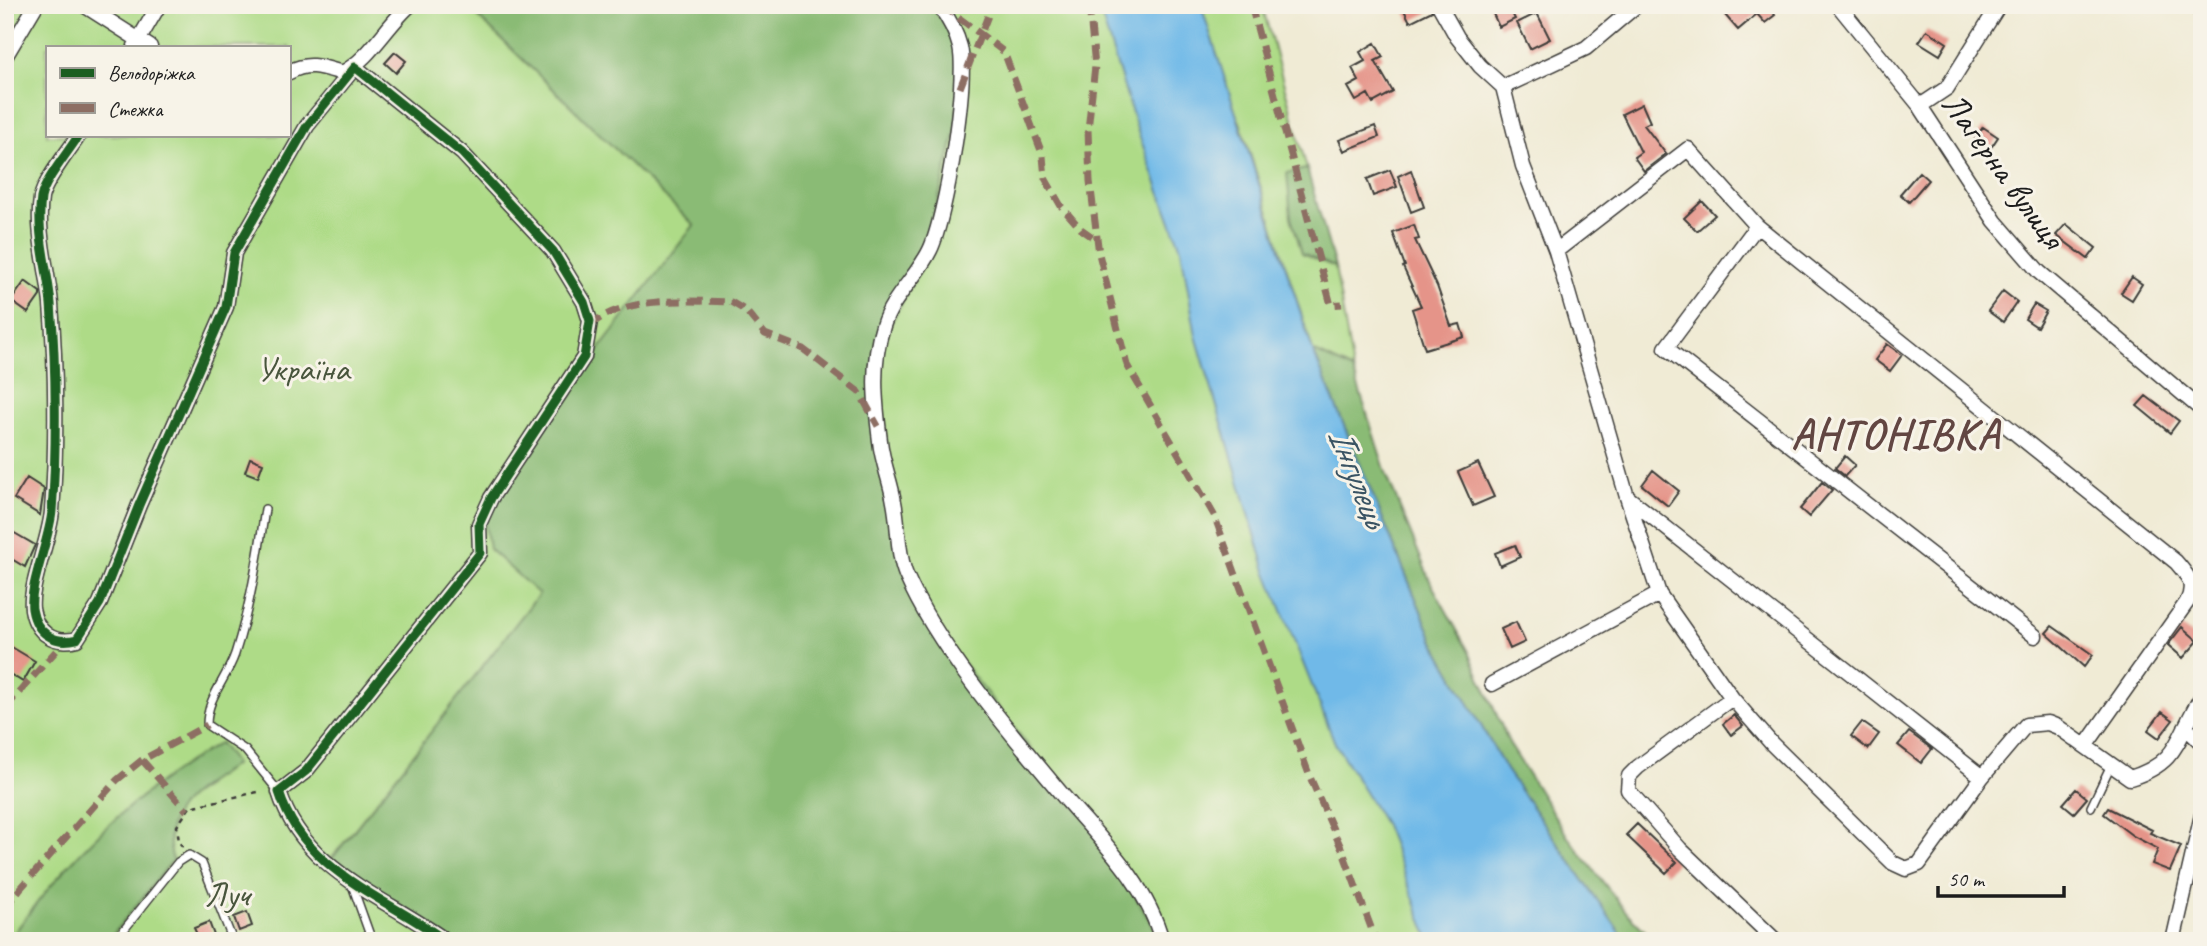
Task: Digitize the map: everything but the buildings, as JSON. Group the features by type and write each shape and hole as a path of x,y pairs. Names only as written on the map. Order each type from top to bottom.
{"street":[{"path":"5,57 36,5"},
{"path":"84,5 141,45 159,5"},
{"path":"78,136 41,196 41,227 51,305 54,467 52,514 32,607 37,626 50,639 63,643 77,639 100,603 139,505 226,307 234,253 307,126 392,21 410,5"},
{"path":"939,5 951,22 961,50 957,132 941,214 930,248 890,309 878,343 874,366 880,444 894,501 904,572 927,617 968,674 1133,880 1157,921 1162,941"},
{"path":"1439,5 1457,37 1480,66 1503,87 1523,166 1556,251 1627,497 1659,594 1732,698 1791,763 1893,863 1906,869 1919,864 1982,778 2026,725 2048,723 2086,745 2110,767 2130,778 2156,770 2172,753 2202,696"},
{"path":"1503,87 1586,48 1637,5"},
{"name":"Лагерна вулиця","path":"1838,5 1920,106 1995,221 2039,272 2202,410"},
{"path":"1920,106 1947,88 1999,5"},
{"path":"290,71 301,65 317,65 342,72 355,67"},
{"path":"355,67 461,153 553,251 584,302 590,321 584,357 487,506 479,524 480,553 306,771 279,792 285,812 305,844 351,883 446,941"},
{"path":"1556,251 1688,149 1757,226 2176,562 2192,580 2192,593 2086,745"},
{"path":"1757,226 1665,348 2035,636"},
{"path":"1627,497 1982,778"},
{"path":"1492,684 1659,594"},
{"path":"1732,698 1637,767 1629,776 1628,790 1680,849 1776,941"},
{"path":"2185,727 2202,743"},
{"path":"2172,941 2202,816"}],"lane":[{"path":"265,509 245,618 234,658 207,706 207,724 245,750 279,792"},
{"path":"2091,807 2110,767"},
{"path":"115,941 178,862 189,855 202,863 233,941"},
{"path":"351,883 372,941"}],"path":[{"path":"189,855 179,842 177,825 190,807 260,791 279,792"}],"green space":[{"name":"Україна","path":"5,5 466,5 695,225 575,381 489,549 540,594 327,864 446,941 108,941 173,860 169,848 171,819 180,803 206,786 220,743 160,783 104,830 53,883 9,941 5,941"},
{"path":"466,5 939,5 961,50 956,132 921,265 875,354 904,572 927,617 1100,837 1162,941 446,941 327,865 539,594 489,549 485,523 495,501 575,381 694,225"},
{"path":"939,5 1123,5 1540,941 1162,941 927,617 849,379"},
{"path":"1179,5 1262,5 1307,169 1288,173 1323,262 1335,267 1353,370 1313,351 1240,122"},
{"path":"1307,169 1335,267 1302,253 1291,217 1287,173"},
{"path":"1313,351 1353,370 1387,476 1431,583 1469,652 1510,745 1568,837 1628,914 1655,941 1626,941 1506,770 1433,640"},
{"path":"220,743 235,764 195,792 176,813 171,826 170,841 173,860 108,941 9,941 54,883 104,830 159,783"}],"water":[{"name":"Інгулець","path":"1098,5 1201,5 1313,351 1433,640 1506,770 1626,941 1430,941 1385,825 1335,743 1265,568 1196,336 1181,249 1139,135"}],"marked path":[{"path":"942,5 1004,52 1043,156 1045,178 1061,206 1081,229 1097,240"},
{"path":"960,88 992,5"},
{"path":"1089,5 1095,66 1088,130 1090,181 1099,254 1127,365 1214,515 1310,777 1343,852 1376,941"},
{"path":"1251,5 1331,305 1342,304"},
{"path":"589,326 620,309 638,305 676,301 731,302 746,311 765,334 803,349 859,392 878,426"},
{"path":"5,708 63,643"},
{"path":"5,909 117,780 142,760 207,725"},
{"path":"142,760 187,811"}],"cycle path":[{"path":"78,136 47,183 41,198 40,211 53,328 54,487 48,534 34,588 32,609 37,625 54,638 77,639 100,603 139,505 226,307 234,253 307,126 355,67 462,153 553,251 584,302 590,321 584,357 491,498 479,524 480,553 306,771 279,792 291,820 307,843 326,862 349,880 446,941"}],"district":[{"name":"АНТОНІВКА","path":"1896,433"}],"park label":[{"name":"Луч","path":"227,894"}]}
